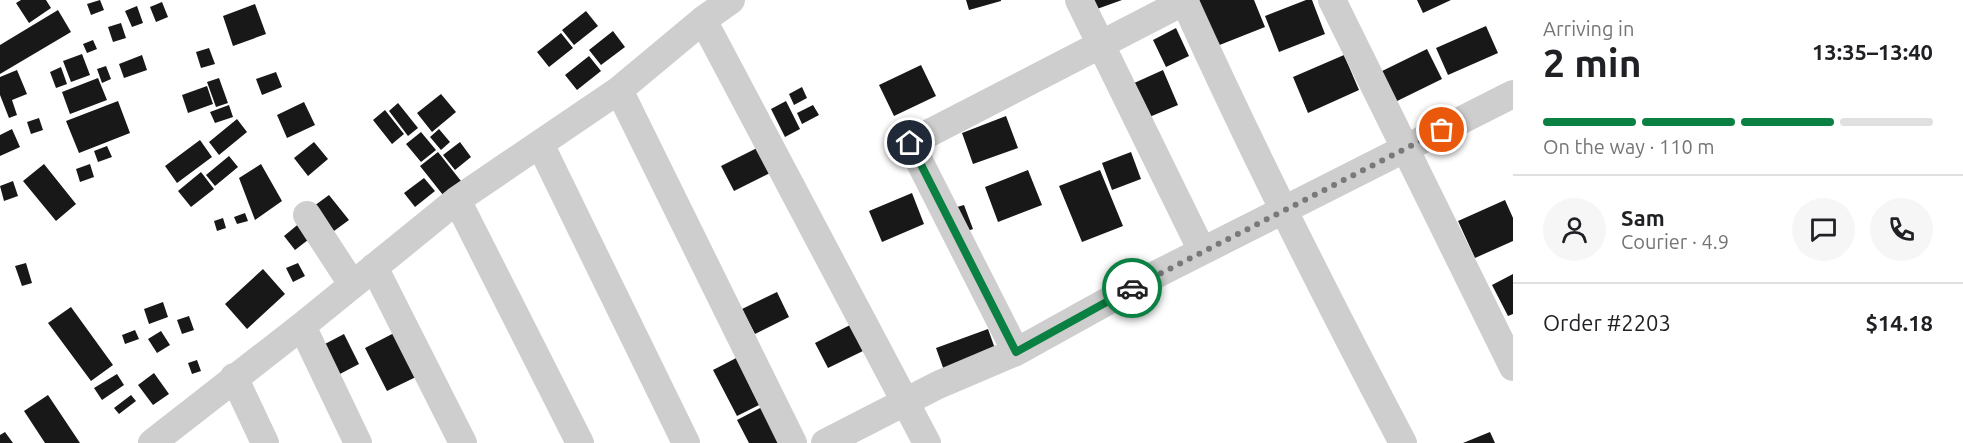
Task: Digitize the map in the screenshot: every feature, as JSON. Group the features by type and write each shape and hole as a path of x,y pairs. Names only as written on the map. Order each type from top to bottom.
{"street":[{"path":"152,443 302,326 457,200 619,90 730,0"},
{"path":"1079,0 1202,251"},
{"path":"1016,352 910,143 1184,0 1284,212 1403,443"},
{"path":"1332,0 1513,368"},
{"path":"703,20 927,443"},
{"path":"619,90 793,443"},
{"path":"825,443 938,385 1016,352 1202,251 1284,212 1513,94"},
{"path":"540,144 686,443"},
{"path":"457,200 580,443"},
{"path":"307,215 363,276 463,443"},
{"path":"302,326 358,443"},
{"path":"234,377 265,443"}],"building":[{"path":"21,0 46,0 51,8 29,23 16,3"},
{"path":"100,0 104,10 91,15 87,4"},
{"path":"966,0 1001,0 1001,1 969,10"},
{"path":"1094,0 1122,0 1097,9"},
{"path":"1199,0 1254,0 1265,27 1217,46"},
{"path":"1306,0 1312,0 1325,34 1279,52 1265,16"},
{"path":"1417,0 1451,0 1423,13"},
{"path":"162,2 168,17 156,22 150,7"},
{"path":"255,4 266,34 233,46 223,16"},
{"path":"137,6 143,23 132,27 125,11"},
{"path":"58,10 71,32 0,74 0,45"},
{"path":"586,11 598,26 574,45 562,30"},
{"path":"121,23 126,38 113,42 108,27"},
{"path":"1486,26 1498,53 1448,75 1436,48"},
{"path":"1176,28 1189,56 1166,67 1153,40"},
{"path":"613,31 625,47 601,65 589,50"},
{"path":"561,33 573,48 549,67 537,52"},
{"path":"93,40 97,49 87,53 83,44"},
{"path":"209,48 215,64 201,68 196,52"},
{"path":"1427,49 1442,79 1391,104 1376,74"},
{"path":"82,54 90,75 71,82 63,61"},
{"path":"142,55 147,70 124,78 119,64"},
{"path":"1344,55 1359,90 1308,113 1293,77"},
{"path":"589,56 601,71 577,90 565,75"},
{"path":"921,65 936,96 894,116 879,85"},
{"path":"106,66 111,79 102,83 97,69"},
{"path":"61,67 67,84 56,88 50,72"},
{"path":"17,70 27,94 12,100 17,115 9,118 0,95 0,77"},
{"path":"1163,70 1178,105 1147,118 1132,84"},
{"path":"276,72 282,87 262,95 256,79"},
{"path":"98,78 107,100 70,114 62,92"},
{"path":"219,78 228,103 216,107 207,82"},
{"path":"207,86 213,104 188,113 182,95"},
{"path":"802,87 807,98 794,105 789,94"},
{"path":"441,94 456,112 432,132 417,113"},
{"path":"118,101 130,133 79,153 66,121"},
{"path":"786,101 800,129 785,137 771,109"},
{"path":"304,102 315,125 287,138 277,115"},
{"path":"398,103 418,128 408,136 389,111"},
{"path":"229,105 233,117 215,123 210,112"},
{"path":"813,105 819,115 802,124 797,113"},
{"path":"385,110 404,134 392,144 373,120"},
{"path":"1006,116 1018,148 973,164 962,133"},
{"path":"39,118 43,130 31,134 27,122"},
{"path":"237,119 247,132 219,155 209,142"},
{"path":"12,129 20,147 0,156 0,135"},
{"path":"439,129 450,142 441,150 430,137"},
{"path":"421,132 436,150 421,162 406,144"},
{"path":"200,140 212,157 177,183 165,166"},
{"path":"314,142 328,159 308,176 294,158"},
{"path":"460,142 471,157 455,170 443,155"},
{"path":"107,146 112,157 98,162 94,151"},
{"path":"761,146 774,171 734,191 721,166"},
{"path":"438,152 461,181 443,195 420,166"},
{"path":"1131,152 1141,179 1112,190 1102,163"},
{"path":"229,156 238,167 215,186 206,175"},
{"path":"44,164 76,204 56,221 23,181"},
{"path":"90,164 94,177 80,182 76,169"},
{"path":"261,164 282,201 255,220 239,178"},
{"path":"1028,170 1042,205 998,222 985,187"},
{"path":"1100,170 1123,226 1082,242 1059,186"},
{"path":"201,172 214,189 191,207 178,191"},
{"path":"424,178 435,191 415,207 404,193"},
{"path":"13,181 18,196 4,201 0,186"},
{"path":"912,193 924,224 882,242 869,211"},
{"path":"329,195 349,220 334,231 314,206"},
{"path":"1505,200 1513,218 1513,241 1475,258 1458,221"},
{"path":"964,205 973,229 959,234 950,209"},
{"path":"245,213 248,221 237,224 234,217"},
{"path":"223,218 226,228 217,231 214,221"},
{"path":"301,222 313,236 295,250 284,236"},
{"path":"26,263 32,283 22,286 15,266"},
{"path":"298,263 305,276 293,282 286,268"},
{"path":"263,269 285,294 247,329 225,304"},
{"path":"1513,274 1513,314 1508,316 1492,285"},
{"path":"777,292 789,317 755,334 742,309"},
{"path":"163,302 168,317 149,324 144,309"},
{"path":"71,307 113,365 91,381 48,323"},
{"path":"189,316 194,330 182,334 177,320"},
{"path":"850,325 863,351 828,368 815,343"},
{"path":"988,329 998,357 946,376 936,348"},
{"path":"135,330 139,339 125,344 122,335"},
{"path":"161,331 170,345 157,353 148,339"},
{"path":"396,332 418,376 387,391 365,348"},
{"path":"344,334 359,364 338,375 323,345"},
{"path":"742,355 765,402 737,416 713,370"},
{"path":"197,360 201,371 192,374 188,363"},
{"path":"154,373 169,394 153,405 138,385"},
{"path":"117,374 124,385 102,400 94,388"},
{"path":"48,395 80,443 45,443 24,411"},
{"path":"131,395 136,401 119,414 114,408"},
{"path":"766,405 785,443 749,443 737,420"},
{"path":"5,432 13,443 0,443 0,435"},
{"path":"1490,432 1495,443 1463,443"}],"way so far":[{"path":"1132,288 1442,130"}],"route":[{"path":"910,143 1016,352 1132,288"}]}
